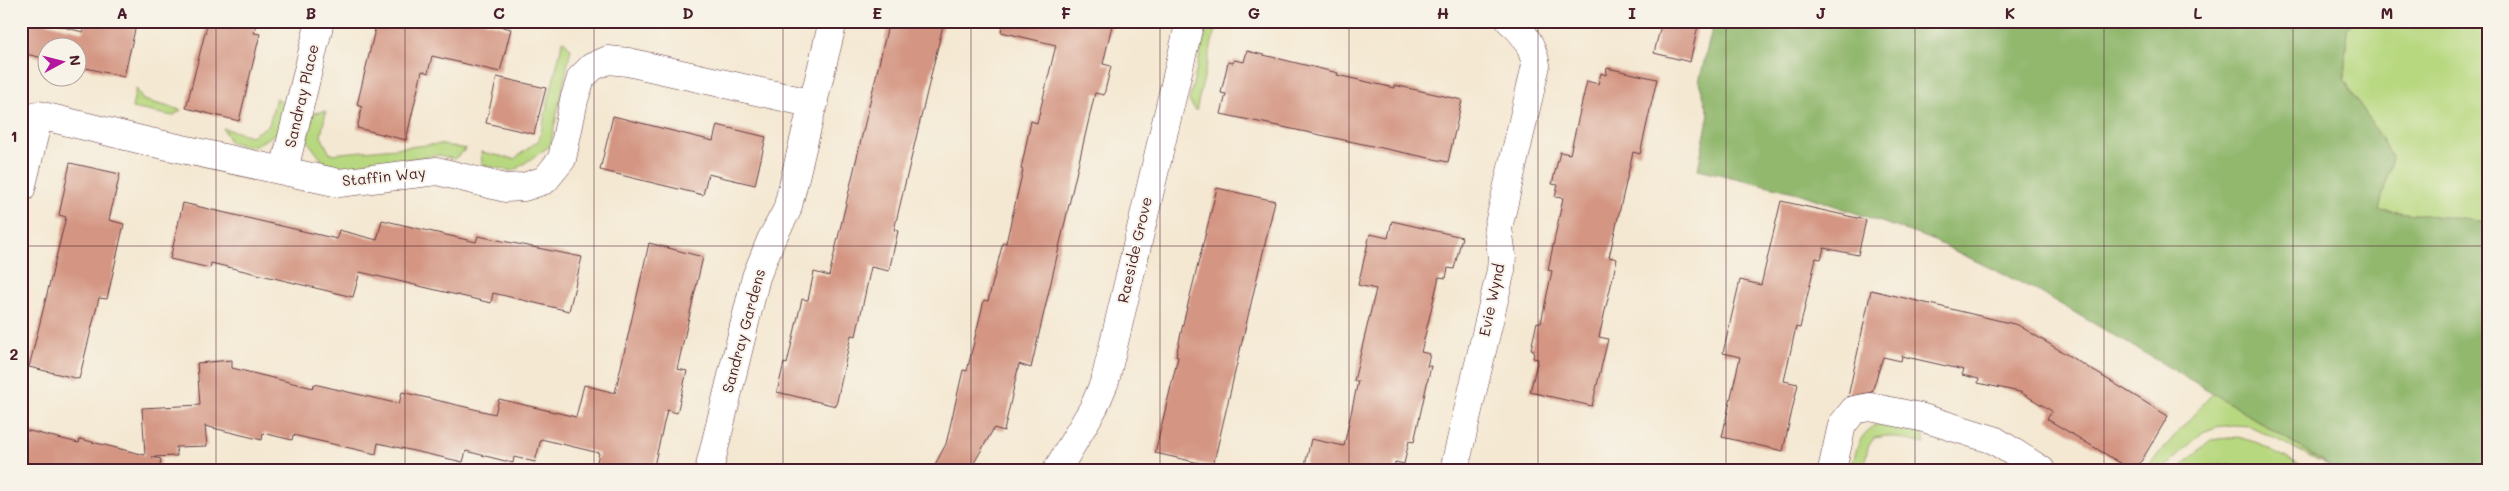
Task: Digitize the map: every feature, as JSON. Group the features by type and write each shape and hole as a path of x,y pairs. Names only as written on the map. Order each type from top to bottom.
{"street":[{"name":"Sandray Place","path":"284,170 320,21"},
{"name":"Sandray Gardens","path":"709,470 756,277 771,240 787,210 834,21"},
{"name":"Raeside Grove","path":"1057,470 1094,407 1104,380 1190,21"},
{"name":"Evie Wynd","path":"1454,470 1500,270 1502,256 1498,228 1536,65 1533,50 1523,32 1510,21"},
{"name":"Staffin Way","path":"21,189 30,112 150,142 339,183 437,171 504,188 524,187 545,180 562,159 574,100 581,78 592,67 608,60 628,62 814,104"},
{"path":"1832,470 1842,425 1854,410 1870,407 1920,417 1994,440 2041,470"}],"green space":[{"path":"1208,21 1217,21 1196,111 1189,101"},
{"path":"1714,21 2352,21 2347,29 2344,79 2392,157 2379,210 2488,222 2488,470 2342,470 2334,468 2213,393 2036,290 1930,239 1798,193 1698,169 1709,114 1699,82"},
{"path":"2352,21 2488,21 2488,222 2379,210 2392,157 2344,79 2347,29"},
{"path":"563,40 571,49 550,146 513,171 482,165 481,152 514,159 539,140"},
{"path":"136,88 143,100 181,110 173,116 132,108"},
{"path":"276,97 285,106 278,132 253,147 230,142 223,128 251,136 269,125"},
{"path":"326,111 321,136 330,154 440,144 466,149 454,159 439,155 340,168 324,163 306,139 314,113"},
{"path":"2213,393 2334,468 2250,426 2232,425 2216,427 2203,432 2162,470 2144,470"},
{"path":"1878,424 1887,424 1923,432 1925,444 1887,436 1874,438 1868,447 1863,470 1851,470 1859,443 1871,428"},
{"path":"2238,437 2258,443 2309,470 2256,470 2230,464 2211,465 2202,470 2178,470 2210,440"}],"building":[{"path":"24,21 39,21 83,32 85,21 137,21 124,77 88,68 88,38 38,38 38,57 21,53"},
{"path":"208,21 257,21 254,33 260,34 239,121 186,108"},
{"path":"377,21 481,21 511,29 500,72 432,56 428,73 422,71 406,140 357,128 362,107 357,105"},
{"path":"889,21 944,21 894,230 898,231 889,271 871,267 856,336 851,335 836,406 777,392 784,363 787,364 802,299 808,300 814,272 829,276"},
{"path":"1003,21 1113,21 1103,64 1111,66 1104,95 1095,93 1031,368 1019,364 1004,431 994,428 970,470 932,470 946,444 963,370 967,371 984,300 988,301 1003,242 1006,243 1023,170 1021,169 1031,121 1037,123 1056,45 1001,32"},
{"path":"1662,21 1699,21 1690,62 1654,53"},
{"path":"1247,51 1394,88 1394,85 1462,100 1448,162 1221,114 1226,94 1221,93 1228,62 1233,63 1234,60 1244,62"},
{"path":"1607,68 1657,79 1640,154 1633,152 1609,257 1617,259 1599,337 1608,339 1592,406 1530,392 1538,359 1533,358 1534,350 1531,349 1537,322 1541,323 1552,271 1548,270 1563,198 1555,197 1558,185 1552,184 1560,152 1570,154 1587,81 1598,84 1601,73 1606,75"},
{"path":"497,77 546,88 534,134 486,123"},
{"path":"613,116 713,141 717,125 766,137 755,185 708,174 703,195 600,170"},
{"path":"70,163 120,174 109,220 124,224 107,299 99,298 79,379 29,367 66,217 59,215"},
{"path":"1217,188 1275,201 1213,466 1155,453 1178,357 1176,356 1183,324"},
{"path":"1781,201 1866,220 1858,255 1824,248 1821,259 1816,258 1800,328 1796,327 1784,381 1798,384 1783,451 1722,437 1740,357 1723,353 1740,280 1761,285"},
{"path":"183,203 337,239 339,230 377,240 382,220 476,242 478,236 582,257 569,311 493,293 491,303 360,272 353,297 211,263 210,268 170,259"},
{"path":"1392,221 1462,237 1454,269 1448,268 1446,278 1439,277 1421,352 1430,354 1427,366 1431,366 1414,442 1409,441 1404,464 1395,462 1394,470 1304,470 1311,439 1344,446 1358,381 1354,381 1376,289 1358,285 1370,234 1388,238"},
{"path":"649,243 703,257 677,369 687,371 677,413 667,410 653,470 595,470 599,453 541,439 535,462 514,457 513,463 466,451 463,462 378,443 376,454 293,435 292,440 263,433 262,440 205,426 207,446 176,447 177,456 152,457 161,459 159,470 21,470 21,429 79,443 80,439 145,455 142,408 200,405 197,363 232,360 232,368 313,388 314,384 399,404 402,392 495,414 499,399 576,417 584,385 615,393"},
{"path":"1871,290 2018,325 2168,416 2136,470 2132,470 2047,419 2052,411 2020,392 1978,383 1979,379 1962,375 1964,370 1902,356 1901,361 1883,357 1872,392 1848,397"}]}
